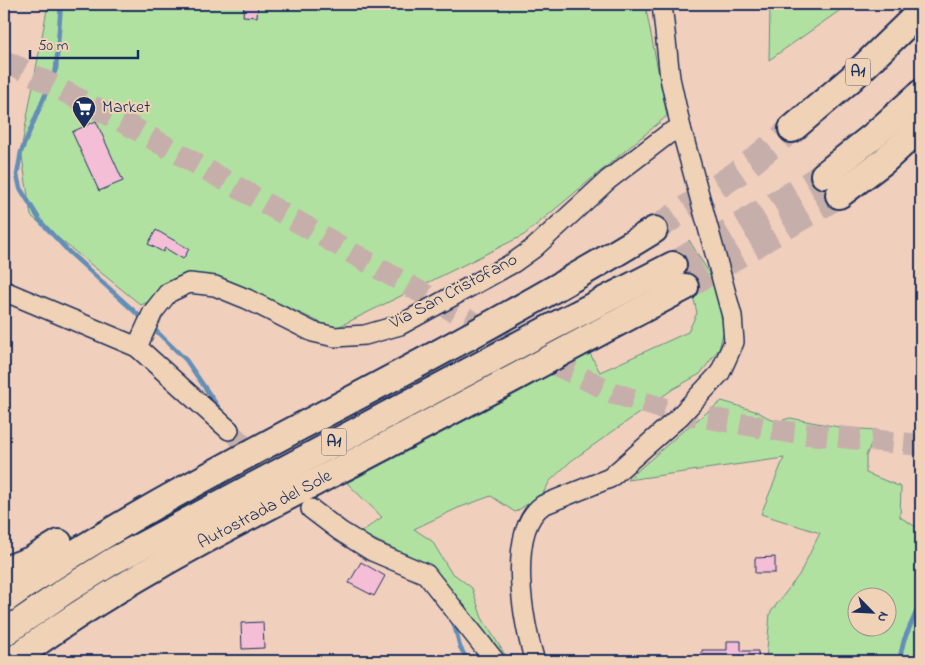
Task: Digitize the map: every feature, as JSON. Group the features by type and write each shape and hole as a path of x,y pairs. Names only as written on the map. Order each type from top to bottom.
{"highway":[{"name":"A1","path":"792,129 852,78 921,10"},
{"path":"921,93 873,136 831,185 884,161 921,127"},
{"name":"A1","path":"4,600 94,540 519,310 654,230"},
{"name":"Autostrada del Sole","path":"4,633 65,591 114,561 552,327 673,265"},
{"name":"Autostrada del Sole","path":"12,661 71,619 209,539 685,288"},
{"path":"4,570 43,553 138,496 256,433 303,412 386,381"},
{"path":"28,661 122,588"}],"street":[{"path":"535,661 529,643 520,580 523,545 529,521 535,511 610,478 680,417 720,373 734,342 732,316 681,128 670,78 662,4"},
{"name":"Via San Cristofano","path":"137,347 153,312 168,293 189,283 215,286 247,299 313,332 335,337 365,335 400,325 513,264 534,248 608,180 668,134 681,128"},
{"path":"4,291 137,347 229,430"},
{"path":"311,509 340,531 372,551 426,574 495,661"}],"green space":[{"path":"48,4 645,4 667,116 524,235 334,329 253,291 190,274 168,293 141,305 31,216 21,150"},
{"path":"770,4 849,4 769,60"},
{"path":"689,240 715,283 726,323 719,349 700,374 673,389 571,461 550,481 542,495 515,512 491,496 458,508 414,529 432,541 450,571 472,588 482,618 509,661 432,566 360,533 382,517 347,483 523,390 589,352 600,372 688,332 697,313 687,269"},
{"path":"722,401 758,412 776,422 790,418 844,428 877,430 866,456 866,473 901,487 900,517 921,530 921,661 766,661 770,613 799,575 820,533 761,514 784,458 627,480 684,430"}],"building":[{"path":"244,4 258,4 257,17 243,16"},
{"path":"96,121 123,181 99,191 72,132"},
{"path":"156,230 189,249 183,259 165,248 163,252 148,244"},
{"path":"775,557 775,573 755,573 755,558"},
{"path":"361,562 385,576 374,596 349,583"},
{"path":"263,622 264,648 242,649 241,623"},
{"path":"727,641 741,641 741,651 758,651 758,661 702,661 702,650 727,650"}],"waterway":[{"path":"61,4 56,69 21,152 17,175 20,188 41,222 68,251 145,321"},
{"path":"151,326 186,360 221,411"},
{"path":"899,661 904,640 921,601"},
{"path":"452,617 460,647 468,661"}],"tunnel":[{"path":"4,61 132,127 504,340 616,394 675,412 788,432 921,445"},
{"path":"654,230 742,170 792,129"},
{"path":"673,265 824,175"},
{"path":"685,287 839,195"},
{"path":"229,430 283,482"}],"place":[{"name":"Market","path":"84,129"}]}
